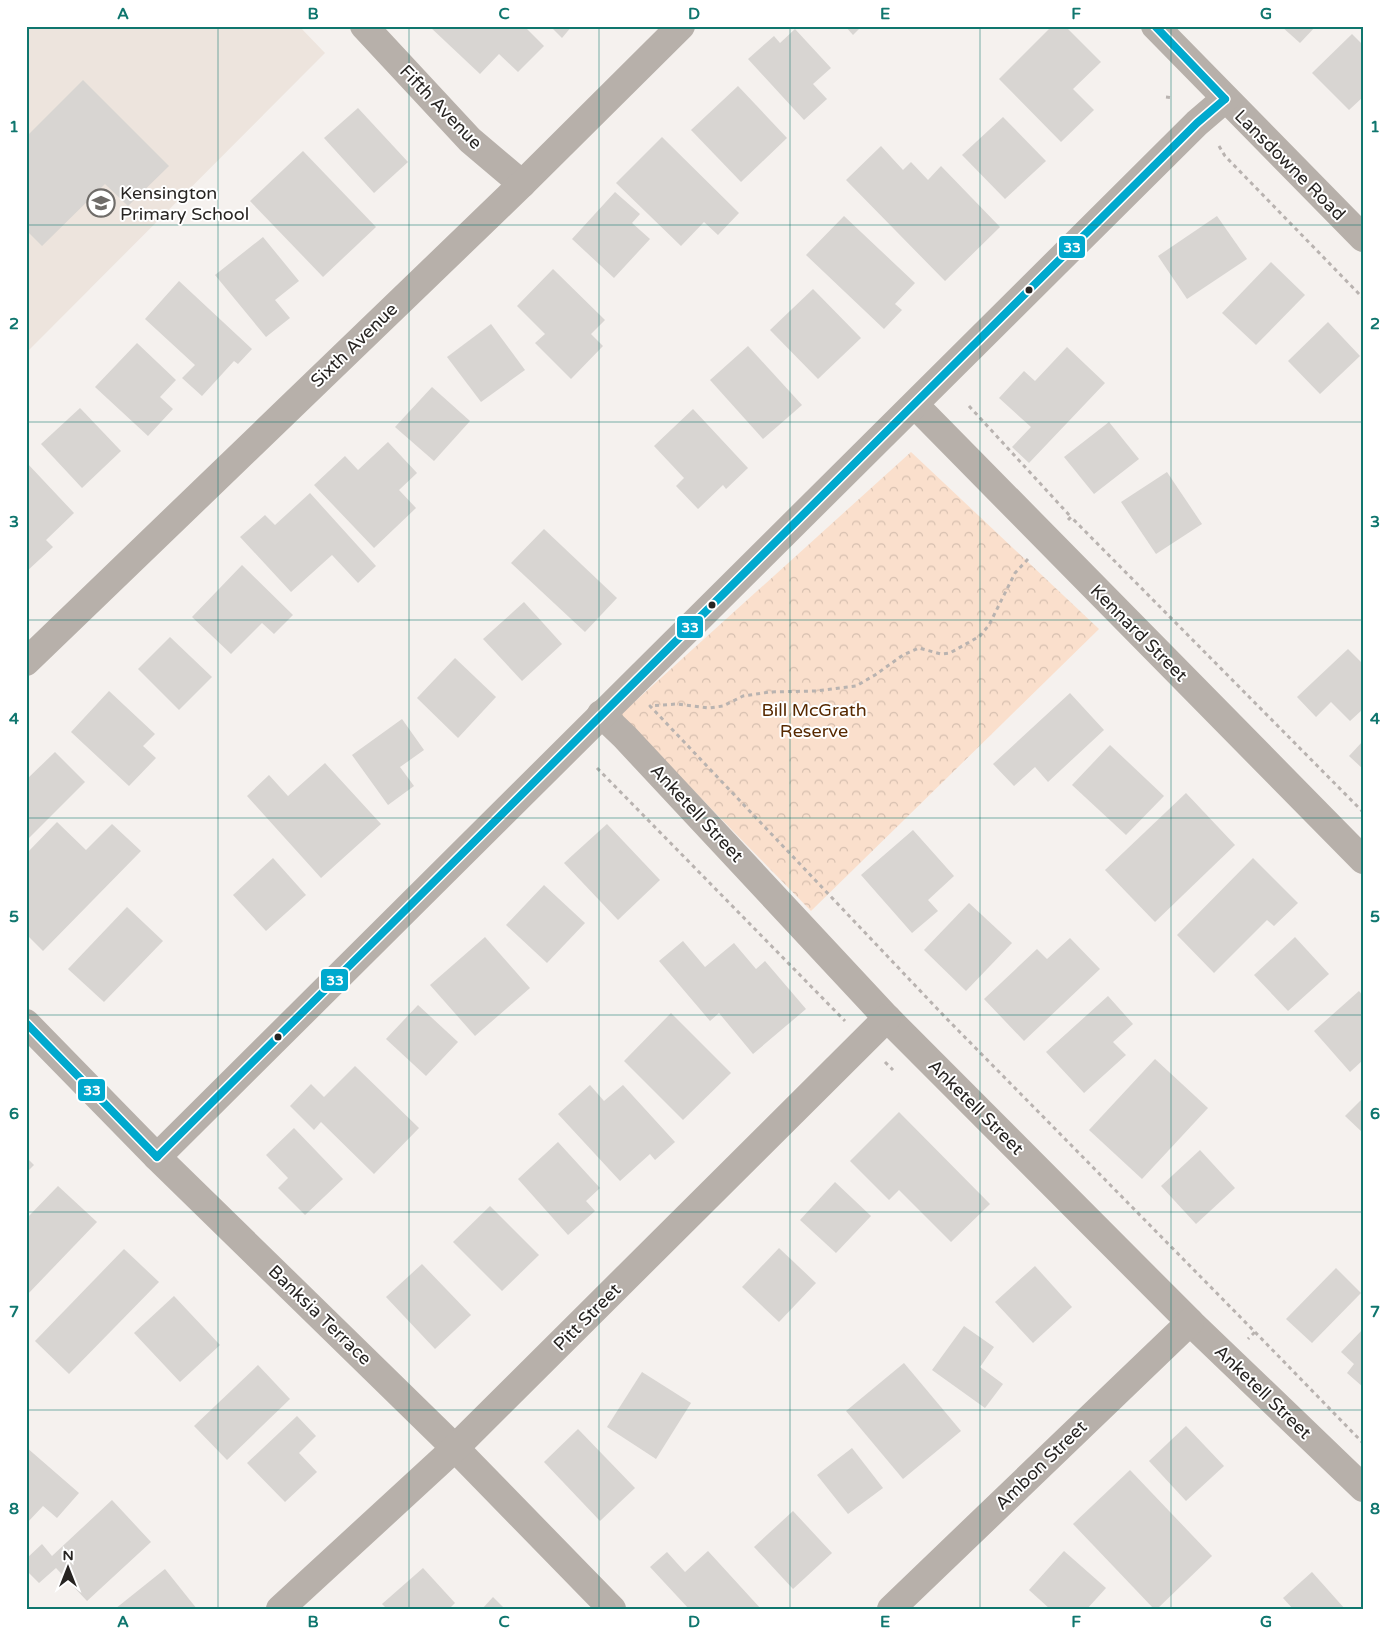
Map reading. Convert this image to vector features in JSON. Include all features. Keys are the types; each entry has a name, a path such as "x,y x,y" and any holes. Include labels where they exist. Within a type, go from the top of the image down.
{"street":[{"name":"Fifth Avenue","path":"364,26 470,140 522,184"},
{"name":"Sixth Avenue","path":"26,662 522,184 681,26"},
{"name":"Lansdowne Road","path":"1155,26 1363,238"},
{"path":"157,1157 1197,123 1225,99"},
{"name":"Kennard Street","path":"915,405 1363,860"},
{"name":"Anketell Street","path":"601,714 632,744 888,1018 1190,1322 1363,1488"},
{"name":"Pitt Street","path":"280,1609 456,1448 888,1018"},
{"name":"Banksia Terrace","path":"26,1023 157,1157 456,1448 612,1609"},
{"name":"Ambon Street","path":"891,1609 1190,1322"}],"path":[{"path":"1166,97 1173,98"},
{"path":"1218,146 1225,156 1363,298"},
{"path":"969,406 1071,517 1363,812"},
{"path":"1071,517 1015,573 989,625 980,636 950,653 941,654 919,648 903,655 876,675 856,686 816,692 770,692 743,696 723,706 709,708 676,704 650,706 946,1018 1363,1443"},
{"path":"597,768 893,1070"},
{"path":"1228,1358 1255,1332"}],"shaded area":[{"name":"Kensington Primary School","path":"26,26 299,26 325,53 26,353"}],"green space":[{"name":"Bill McGrath Reserve","path":"911,452 1099,629 811,911 620,715"}],"building":[{"path":"429,26 524,26 544,46 518,72 499,54 480,74"},
{"path":"550,26 572,26 562,38"},
{"path":"845,26 862,26 853,35"},
{"path":"1052,26 1065,26 1101,62 1073,89 1094,110 1061,142 999,79"},
{"path":"1281,26 1316,26 1300,43"},
{"path":"795,29 831,68 813,84 827,99 804,120 748,59 774,36 780,43"},
{"path":"1352,34 1363,45 1363,97 1349,110 1312,73"},
{"path":"83,80 169,166 128,206 105,184 42,246 26,230 26,137"},
{"path":"738,86 787,138 741,182 691,130"},
{"path":"358,108 408,162 374,193 324,138"},
{"path":"1003,117 1046,161 1005,199 962,155"},
{"path":"662,137 739,213 718,235 704,222 681,246 616,183"},
{"path":"881,146 903,170 911,162 928,180 941,166 1000,227 945,281 846,180"},
{"path":"303,151 376,227 323,277 250,201"},
{"path":"615,192 640,214 632,223 650,239 614,278 572,239"},
{"path":"844,216 915,283 895,304 902,310 884,329 806,255"},
{"path":"1217,216 1247,259 1187,299 1158,256"},
{"path":"263,237 299,281 275,300 290,318 266,337 215,275"},
{"path":"1271,262 1305,295 1256,345 1222,313"},
{"path":"553,269 605,320 591,334 603,346 571,379 535,343 545,334 517,306"},
{"path":"179,281 252,349 238,364 234,361 202,396 182,378 195,365 145,319"},
{"path":"813,289 861,338 818,379 770,330"},
{"path":"1328,322 1360,356 1320,394 1288,361"},
{"path":"491,324 525,370 481,402 447,357"},
{"path":"137,343 176,380 160,397 173,409 148,436 95,387"},
{"path":"748,346 802,405 763,439 710,380"},
{"path":"1067,347 1105,383 1029,463 1012,447 1031,427 999,398 1024,371 1035,381"},
{"path":"432,387 470,421 434,461 395,427"},
{"path":"80,408 121,451 82,488 41,444"},
{"path":"693,409 748,468 726,489 723,485 698,509 676,486 684,478 654,446"},
{"path":"1109,422 1139,459 1094,494 1064,457"},
{"path":"388,442 417,473 399,490 416,508 374,548 314,485 345,456 358,470"},
{"path":"26,462 74,513 46,540 53,547 26,572"},
{"path":"1167,472 1202,524 1156,554 1121,502"},
{"path":"310,493 376,566 358,583 332,555 291,592 240,537 265,515 275,525"},
{"path":"544,529 617,598 585,632 511,563"},
{"path":"242,565 293,615 274,634 262,623 231,654 192,617"},
{"path":"524,602 562,644 522,681 483,639"},
{"path":"170,637 212,677 179,710 138,669"},
{"path":"1348,649 1363,664 1363,709 1350,721 1331,702 1316,717 1297,697"},
{"path":"455,658 496,697 458,738 417,698"},
{"path":"109,691 155,734 143,746 156,758 129,786 71,732"},
{"path":"1070,693 1104,730 1048,782 1035,767 1014,786 993,764"},
{"path":"402,719 424,750 400,767 414,786 388,805 352,755"},
{"path":"1363,741 1363,769 1349,756"},
{"path":"1110,745 1164,796 1126,835 1072,785"},
{"path":"55,752 85,782 26,841 26,780"},
{"path":"325,763 381,824 321,878 247,796 269,775 288,796"},
{"path":"1186,793 1235,845 1155,922 1105,870"},
{"path":"57,822 86,850 112,824 141,851 43,951 26,934 26,854"},
{"path":"607,824 660,880 618,920 564,863"},
{"path":"913,830 954,876 928,900 938,911 912,933 861,875"},
{"path":"273,858 306,895 266,931 233,895"},
{"path":"1253,858 1298,903 1274,926 1267,920 1214,973 1177,935"},
{"path":"544,885 585,923 547,963 506,925"},
{"path":"969,903 1012,943 966,991 924,950"},
{"path":"127,907 163,941 104,1002 68,969"},
{"path":"485,937 530,988 475,1036 430,985"},
{"path":"1295,937 1329,974 1288,1011 1254,975"},
{"path":"1070,938 1100,969 1024,1041 984,999 1037,949 1047,959"},
{"path":"683,941 705,967 734,943 756,969 765,961 806,1009 753,1054 719,1013 710,1021 659,961"},
{"path":"1359,991 1363,996 1363,1060 1350,1072 1314,1031"},
{"path":"1108,996 1133,1024 1113,1042 1126,1055 1084,1093 1046,1052"},
{"path":"418,1005 458,1042 426,1076 386,1039"},
{"path":"671,1013 731,1073 683,1120 624,1061"},
{"path":"1155,1059 1208,1108 1142,1179 1089,1130"},
{"path":"355,1066 419,1128 374,1174 321,1122 314,1130 290,1106 311,1084 324,1097"},
{"path":"590,1085 604,1101 623,1085 675,1142 655,1160 650,1154 620,1181 558,1114"},
{"path":"1363,1098 1363,1133 1345,1116"},
{"path":"899,1112 990,1204 951,1242 899,1190 889,1200 850,1161"},
{"path":"294,1128 343,1179 305,1215 278,1188 288,1178 266,1155"},
{"path":"558,1142 600,1188 586,1201 595,1211 568,1235 518,1179"},
{"path":"1200,1150 1235,1188 1196,1224 1161,1186"},
{"path":"26,1157 34,1165 26,1173"},
{"path":"835,1182 871,1216 836,1253 800,1220"},
{"path":"58,1186 97,1222 26,1296 26,1219"},
{"path":"490,1206 539,1255 502,1291 453,1242"},
{"path":"779,1248 816,1283 779,1322 742,1287"},
{"path":"124,1249 159,1282 69,1374 35,1341"},
{"path":"422,1264 471,1315 435,1349 386,1297"},
{"path":"1035,1266 1072,1307 1033,1343 995,1302"},
{"path":"1336,1268 1361,1293 1312,1343 1286,1319"},
{"path":"174,1296 220,1345 180,1382 134,1333"},
{"path":"964,1326 994,1347 980,1367 1003,1384 985,1408 932,1370"},
{"path":"1363,1329 1363,1387 1347,1373 1354,1364 1341,1352"},
{"path":"904,1363 961,1431 903,1479 846,1411"},
{"path":"258,1365 290,1399 227,1460 194,1426"},
{"path":"642,1372 691,1403 656,1459 607,1427"},
{"path":"297,1416 316,1436 299,1453 317,1472 285,1502 247,1463"},
{"path":"1186,1426 1224,1466 1186,1501 1149,1461"},
{"path":"578,1429 635,1488 600,1521 544,1462"},
{"path":"26,1447 79,1493 57,1518 43,1506 26,1524"},
{"path":"852,1448 883,1488 848,1514 817,1475"},
{"path":"1130,1470 1212,1556 1157,1609 1154,1609 1073,1524"},
{"path":"112,1500 151,1542 87,1601 56,1568 39,1583 26,1570 26,1559 42,1544 52,1556"},
{"path":"793,1511 832,1553 793,1589 754,1547"},
{"path":"708,1551 761,1609 689,1609 650,1567 667,1552 685,1572"},
{"path":"1064,1551 1106,1588 1087,1609 1050,1609 1029,1590"},
{"path":"423,1568 455,1603 449,1609 387,1609 382,1604"},
{"path":"165,1569 197,1609 115,1609"},
{"path":"1312,1572 1345,1609 1293,1609 1283,1598"},
{"path":"493,1597 505,1609 482,1609"}],"transit line":[{"name":"33","path":"1155,26 1225,99"},
{"name":"33","path":"157,1157 1197,123 1225,99"},
{"name":"33","path":"26,1023 157,1157"}],"place":[{"name":"Kensington Primary School","path":"101,203"}]}
